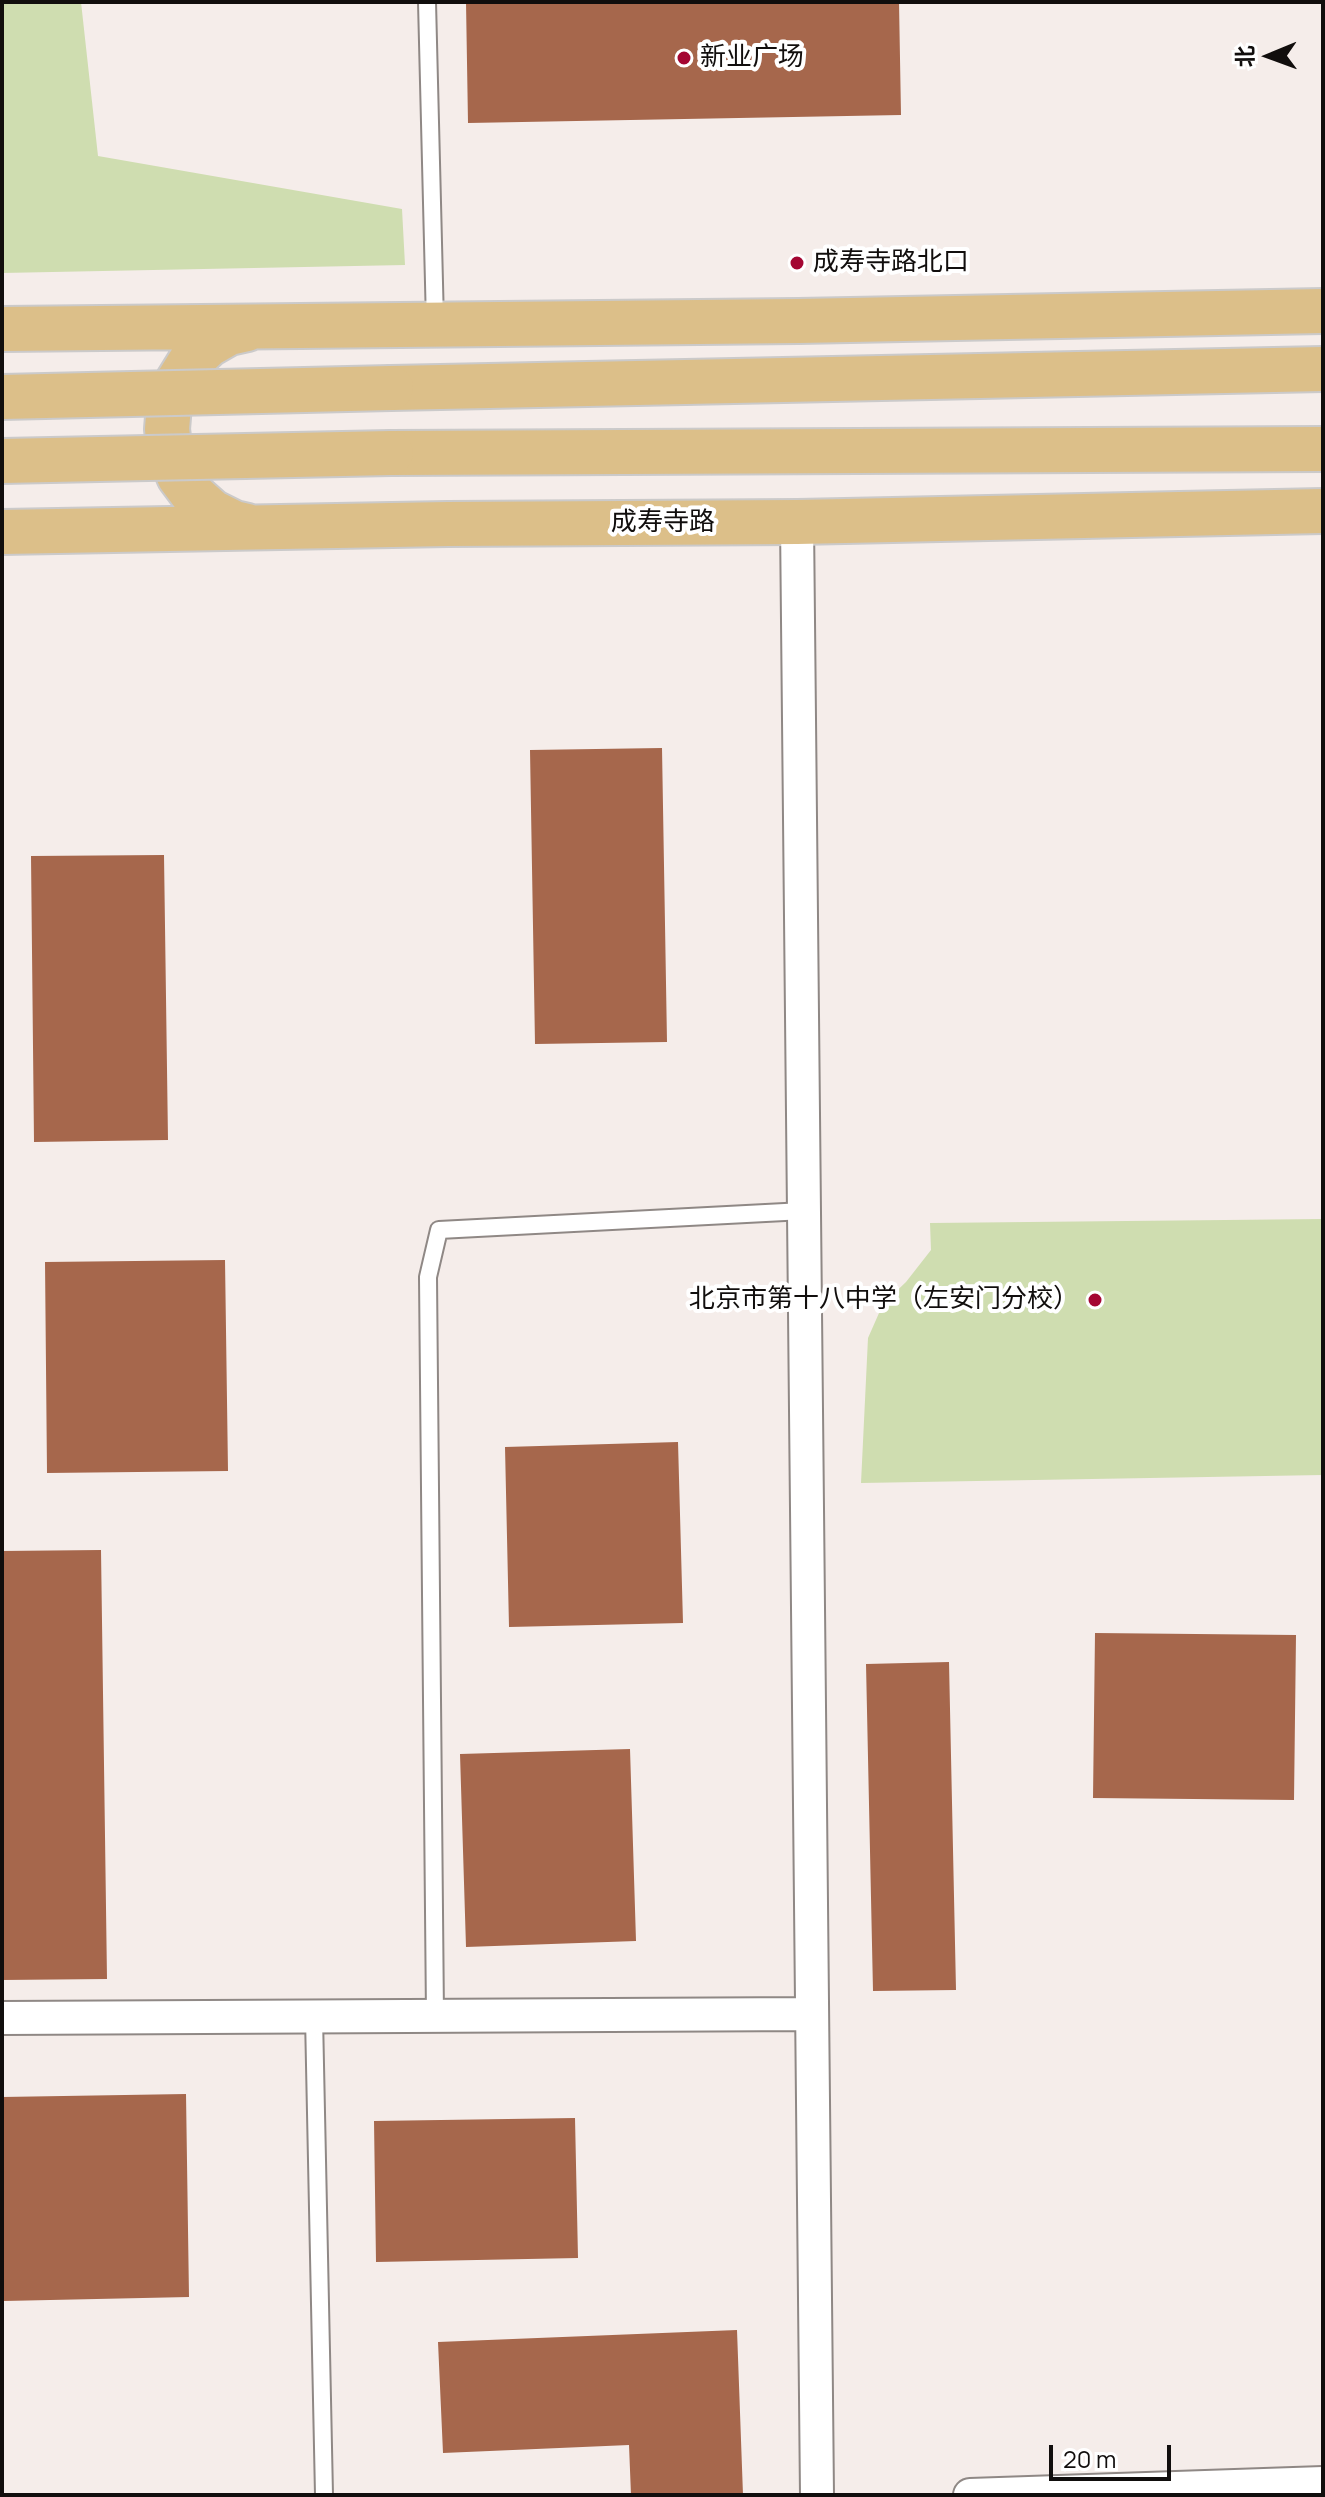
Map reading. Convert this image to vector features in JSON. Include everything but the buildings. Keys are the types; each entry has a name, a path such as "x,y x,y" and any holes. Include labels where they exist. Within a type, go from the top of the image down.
{"main road":[{"path":"2,329 798,321 1323,311"},
{"path":"253,327 229,333 208,345 190,362 177,383 169,405 167,429 170,454 179,476 194,496 212,512 234,523 258,528"},
{"path":"2,397 1323,369"},
{"path":"2,461 391,453 1323,449"},
{"name":"成寿寺路","path":"2,532 797,522 1323,511"}],"street":[{"path":"797,522 817,2495"},
{"path":"2,2018 812,2014"},
{"path":"970,2495 1323,2483"}],"lane":[{"path":"427,2 435,325"},
{"path":"435,2016 428,1277 439,1230 804,1211"},
{"path":"314,2017 324,2495"}],"green space":[{"path":"2,2 81,2 98,156 402,209 405,265 2,273"},
{"name":"北京市第十八中学（左安门分校）","path":"1323,1219 1323,1475 861,1483 868,1338 883,1304 906,1282 931,1250 930,1223"}],"place":[{"name":"新业广场","path":"684,58"},
{"name":"成寿寺路北口","path":"797,263"},
{"name":"北京市第十八中学（左安门分校）","path":"1095,1300"}]}
